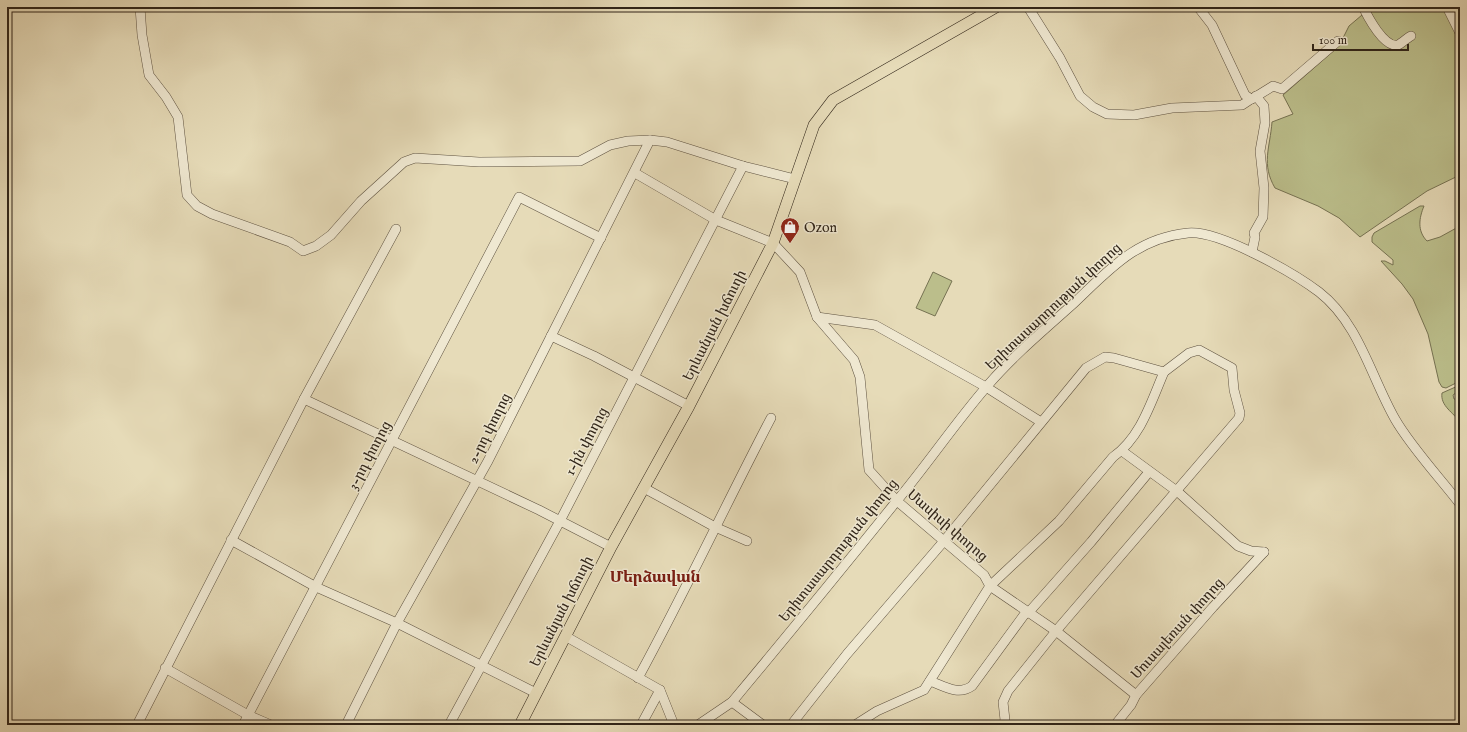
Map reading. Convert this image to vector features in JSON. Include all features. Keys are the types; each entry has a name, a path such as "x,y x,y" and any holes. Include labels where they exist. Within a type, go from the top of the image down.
{"main road":[{"name":"Երևանյան խճուղի","path":"520,725 611,547 689,406 773,243 814,125 833,100 996,7"}],"street":[{"path":"140,7 149,75 166,97 178,117 187,195 197,206 212,214 290,242 303,250 316,246 330,235 361,201 404,162 416,158 478,162 580,161 610,145 628,140 650,140 667,142 742,166 795,179"},
{"path":"1028,7 1060,58 1080,96 1093,107 1107,114 1134,115 1172,108 1242,105 1273,86 1282,89 1338,41"},
{"path":"1198,7 1212,25 1245,95 1254,98 1264,106 1265,123 1260,151 1263,168 1264,217 1254,233 1255,237 1252,252"},
{"path":"1363,7 1382,37 1392,45 1398,45 1411,36"},
{"path":"1447,7 1460,33"},
{"name":"2-րդ փողոց","path":"346,725 397,623 477,482 635,173 650,140"},
{"name":"1-ին փողոց","path":"449,725 560,521 635,378 742,166"},
{"path":"635,173 716,220 773,243"},
{"name":"3-րդ փողոց","path":"243,725 393,441 484,260 519,197 601,238"},
{"path":"137,725 304,399 396,229"},
{"name":"Երիտասարդության փողոց","path":"698,725 732,702 898,501 986,387 1006,365 1121,259 1143,245 1159,238 1191,232 1212,236 1252,252 1319,292 1341,314 1354,335 1396,420 1460,504"},
{"name":"Մասիսի փողոց","path":"773,243 800,272 817,316 854,360 863,392 869,470 898,501 984,575 990,586 1056,630 1136,695"},
{"path":"817,316 875,325 986,387 1041,422"},
{"path":"551,336 689,406"},
{"path":"855,725 877,710 924,690 990,586 1059,521 1113,457 1122,451 1140,427 1164,372 1189,353 1199,350 1232,368 1234,390 1240,413 1239,418 1178,492 1056,630 1008,691 1003,702 1005,720 1003,725"},
{"path":"791,725 847,654 944,542 1086,368 1105,357 1114,358 1164,372"},
{"path":"304,399 560,521 611,547"},
{"path":"638,678 679,604 715,527 771,418"},
{"path":"1122,451 1178,492"},
{"path":"930,681 956,691 968,689 972,686 1024,615 1029,612 1091,542 1149,472"},
{"path":"644,488 715,527 747,541"},
{"name":"Մուսալեռան փողոց","path":"1115,725 1132,705 1136,695 1213,607 1264,552 1251,551 1238,546 1178,492"},
{"path":"231,540 316,587 397,623 536,693"},
{"path":"565,636 660,690 674,725"},
{"path":"165,668 248,715 271,725"},
{"path":"641,725 660,690"},
{"path":"732,702 763,725"}],"green space":[{"path":"1368,7 1443,7 1460,43 1460,175 1427,191 1360,237 1339,218 1318,206 1275,188 1268,171 1267,163 1272,122 1293,114 1283,95 1339,46 1349,26 1362,15 1381,38 1396,42 1382,34"},
{"path":"1420,206 1424,206 1420,220 1420,229 1427,241 1440,237 1460,226 1460,381 1446,388 1442,387 1439,382 1428,334 1413,299 1402,284 1381,261 1385,261 1393,265 1393,260 1372,242 1374,233"},
{"path":"933,272 952,281 935,316 916,308"},
{"path":"1460,385 1460,390 1453,395 1454,399 1460,400 1458,407 1460,410 1460,422 1445,406 1442,393"}],"place":[{"name":"Ozon","path":"790,244"}],"district":[{"name":"Մերձավան","path":"655,576"}]}
